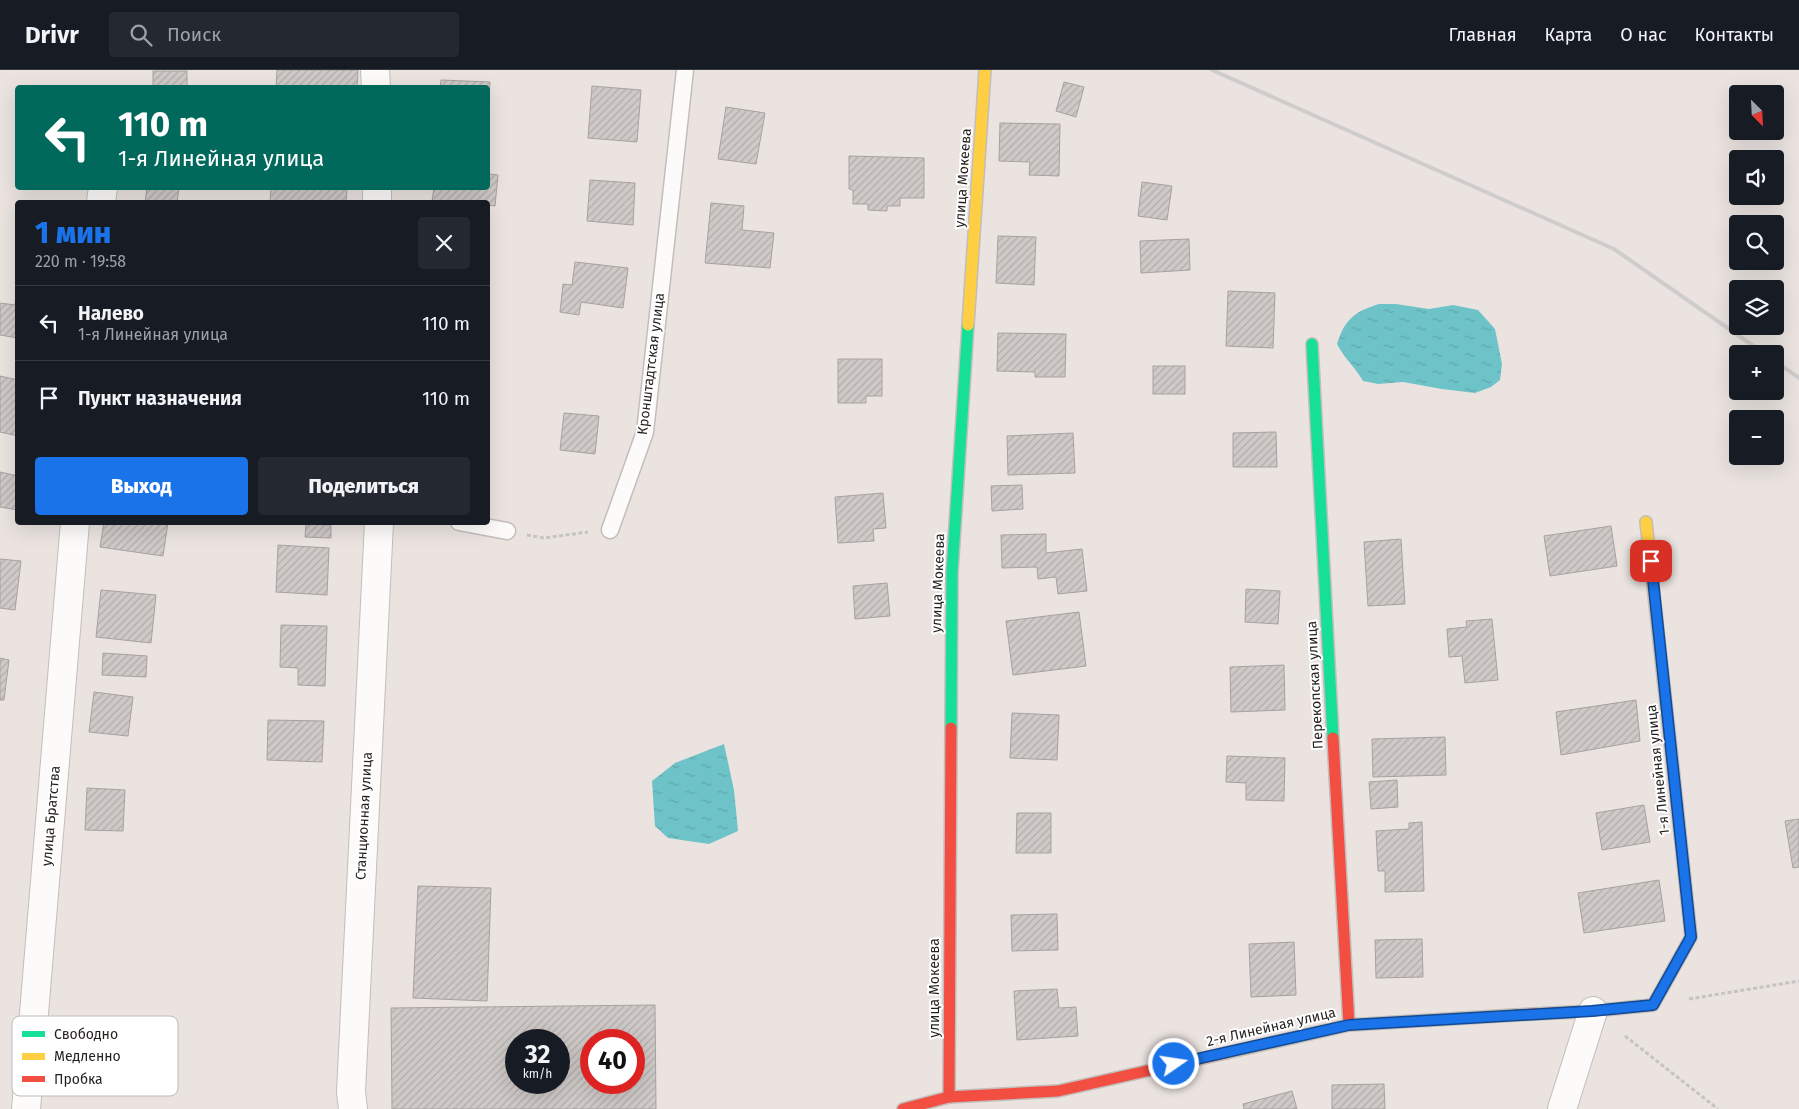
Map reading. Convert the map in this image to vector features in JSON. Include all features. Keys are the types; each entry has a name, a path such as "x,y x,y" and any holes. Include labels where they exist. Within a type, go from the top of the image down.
{"street":[{"path":"375,70 376,85"},
{"name":"улица Мокеева","path":"949,1098 952,572 985,70"},
{"name":"Перекопская улица","path":"1312,344 1349,1025"},
{"name":"1-я Линейная улица","path":"1646,522 1691,937 1653,1005"},
{"name":"улица Братства","path":"34,1016 75,525"},
{"name":"Станционная улица","path":"353,1109 351,1092 379,525"},
{"name":"2-я Линейная улица","path":"903,1109 949,1098 1058,1091 1349,1025 1592,1011 1653,1005"},
{"path":"1562,1109 1592,1011"},
{"name":"улица Братства","path":"26,1109 27,1096"}],"lane":[{"name":"Кронштадтская улица","path":"610,530 645,432 685,70"},
{"path":"475,525 507,531"}],"path":[{"path":"507,531 544,538 610,530"},
{"path":"1653,1005 1799,981"},
{"path":"1592,1011 1718,1109"}],"water":[{"path":"1379,304 1396,304 1429,309 1453,305 1478,310 1495,329 1502,364 1500,380 1491,387 1475,393 1403,382 1378,384 1363,381 1337,344 1347,322 1363,310"},
{"path":"724,744 734,790 738,831 709,844 668,838 655,826 652,781 675,763"}],"building":[{"path":"277,70 358,70 357,85 276,85"},
{"path":"153,71 187,71 187,85 153,85"},
{"path":"441,80 490,82 490,85 440,85"},
{"path":"1064,82 1084,87 1076,117 1056,111"},
{"path":"592,86 641,90 637,142 588,138"},
{"path":"726,107 765,113 756,164 718,159"},
{"path":"1000,123 1060,124 1059,176 1029,175 1030,162 999,161"},
{"path":"849,156 924,158 924,198 900,198 900,206 887,206 887,211 868,210 868,204 853,204 853,190 849,189"},
{"path":"490,174 498,175 495,206 490,205 490,200 432,200 434,190 490,190"},
{"path":"590,180 635,183 633,225 587,221"},
{"path":"1142,182 1172,186 1167,220 1138,216"},
{"path":"147,190 179,190 177,200 145,200"},
{"path":"271,190 347,190 346,200 270,200"},
{"path":"711,203 744,206 742,230 774,233 770,268 705,263"},
{"path":"998,236 1036,237 1034,285 996,283"},
{"path":"1189,239 1190,270 1141,273 1140,241"},
{"path":"575,262 628,268 623,308 581,302 579,315 560,312 563,284 572,285"},
{"path":"1228,291 1275,293 1273,348 1226,346"},
{"path":"0,303 15,305 15,338 0,335"},
{"path":"998,333 1066,334 1065,377 1035,377 1035,372 997,371"},
{"path":"838,359 882,359 882,396 866,396 866,403 838,403"},
{"path":"1153,366 1185,366 1185,394 1153,394"},
{"path":"0,376 15,379 15,435 0,432"},
{"path":"564,413 599,416 595,454 560,450"},
{"path":"1276,432 1277,467 1233,467 1233,433"},
{"path":"1073,433 1075,473 1008,475 1007,436"},
{"path":"0,472 15,475 15,510 0,507"},
{"path":"1022,485 1023,509 992,511 991,486"},
{"path":"883,493 886,528 873,529 874,541 838,543 835,497"},
{"path":"104,525 168,525 163,556 100,547"},
{"path":"306,525 331,525 331,538 305,537"},
{"path":"1611,526 1617,566 1550,576 1544,536"},
{"path":"1046,534 1046,553 1082,549 1087,591 1058,594 1056,577 1038,579 1037,567 1002,568 1001,535"},
{"path":"1401,539 1405,604 1368,606 1364,542"},
{"path":"278,545 329,548 327,595 276,592"},
{"path":"0,559 21,561 15,610 0,608"},
{"path":"887,583 890,616 855,619 853,586"},
{"path":"1246,589 1280,591 1278,624 1245,622"},
{"path":"101,590 156,595 151,643 96,637"},
{"path":"1079,612 1086,666 1013,675 1006,621"},
{"path":"1492,619 1498,680 1465,683 1462,656 1449,657 1447,629 1467,627 1466,621"},
{"path":"281,625 327,626 325,686 298,685 298,668 280,667"},
{"path":"103,653 147,656 146,677 102,675"},
{"path":"0,658 9,660 4,700 0,700"},
{"path":"1284,665 1285,710 1231,712 1230,667"},
{"path":"94,692 133,697 128,736 89,732"},
{"path":"1636,700 1640,741 1561,755 1556,712"},
{"path":"1012,713 1059,715 1057,760 1010,758"},
{"path":"268,720 324,721 322,762 267,760"},
{"path":"1445,737 1446,775 1373,777 1372,739"},
{"path":"1227,756 1285,758 1284,801 1246,800 1246,783 1226,782"},
{"path":"1397,780 1398,807 1371,809 1369,782"},
{"path":"87,788 125,790 123,831 85,830"},
{"path":"1644,805 1650,842 1602,850 1596,813"},
{"path":"1017,813 1051,813 1051,853 1016,853"},
{"path":"1799,819 1799,867 1793,868 1785,821"},
{"path":"1422,822 1424,891 1385,892 1385,871 1378,871 1376,831 1409,829 1409,823"},
{"path":"1659,880 1665,921 1584,933 1578,893"},
{"path":"418,886 491,888 487,1001 413,998"},
{"path":"1057,914 1058,950 1012,951 1011,915"},
{"path":"1422,939 1423,977 1376,978 1375,940"},
{"path":"1294,942 1296,995 1251,997 1249,944"},
{"path":"1057,989 1059,1008 1076,1007 1078,1036 1017,1040 1014,991"},
{"path":"655,1005 656,1109 392,1109 391,1008"},
{"path":"1384,1084 1385,1109 1332,1109 1332,1085"},
{"path":"1292,1091 1297,1109 1244,1109 1243,1104"}],"railway":[{"path":"1212,70 1614,249 1752,345"},
{"path":"1784,367 1799,378"}],"traffic: fast":[{"path":"951,728 952,572 968,325"},
{"path":"1312,344 1333,738"}],"traffic: slow":[{"path":"968,325 985,70"},
{"path":"1646,522 1674,777"},
{"path":"1226,1053 1349,1025 1515,1015"}],"traffic: jam":[{"path":"949,1097 951,728"},
{"path":"1333,738 1349,1025"},
{"path":"1515,1015 1593,1011 1653,1005 1691,937 1674,777"},
{"path":"903,1109 949,1097 1058,1091 1226,1053"}],"route":[{"path":"1174,1064 1349,1025 1592,1011 1653,1005 1691,937 1651,561"}]}
